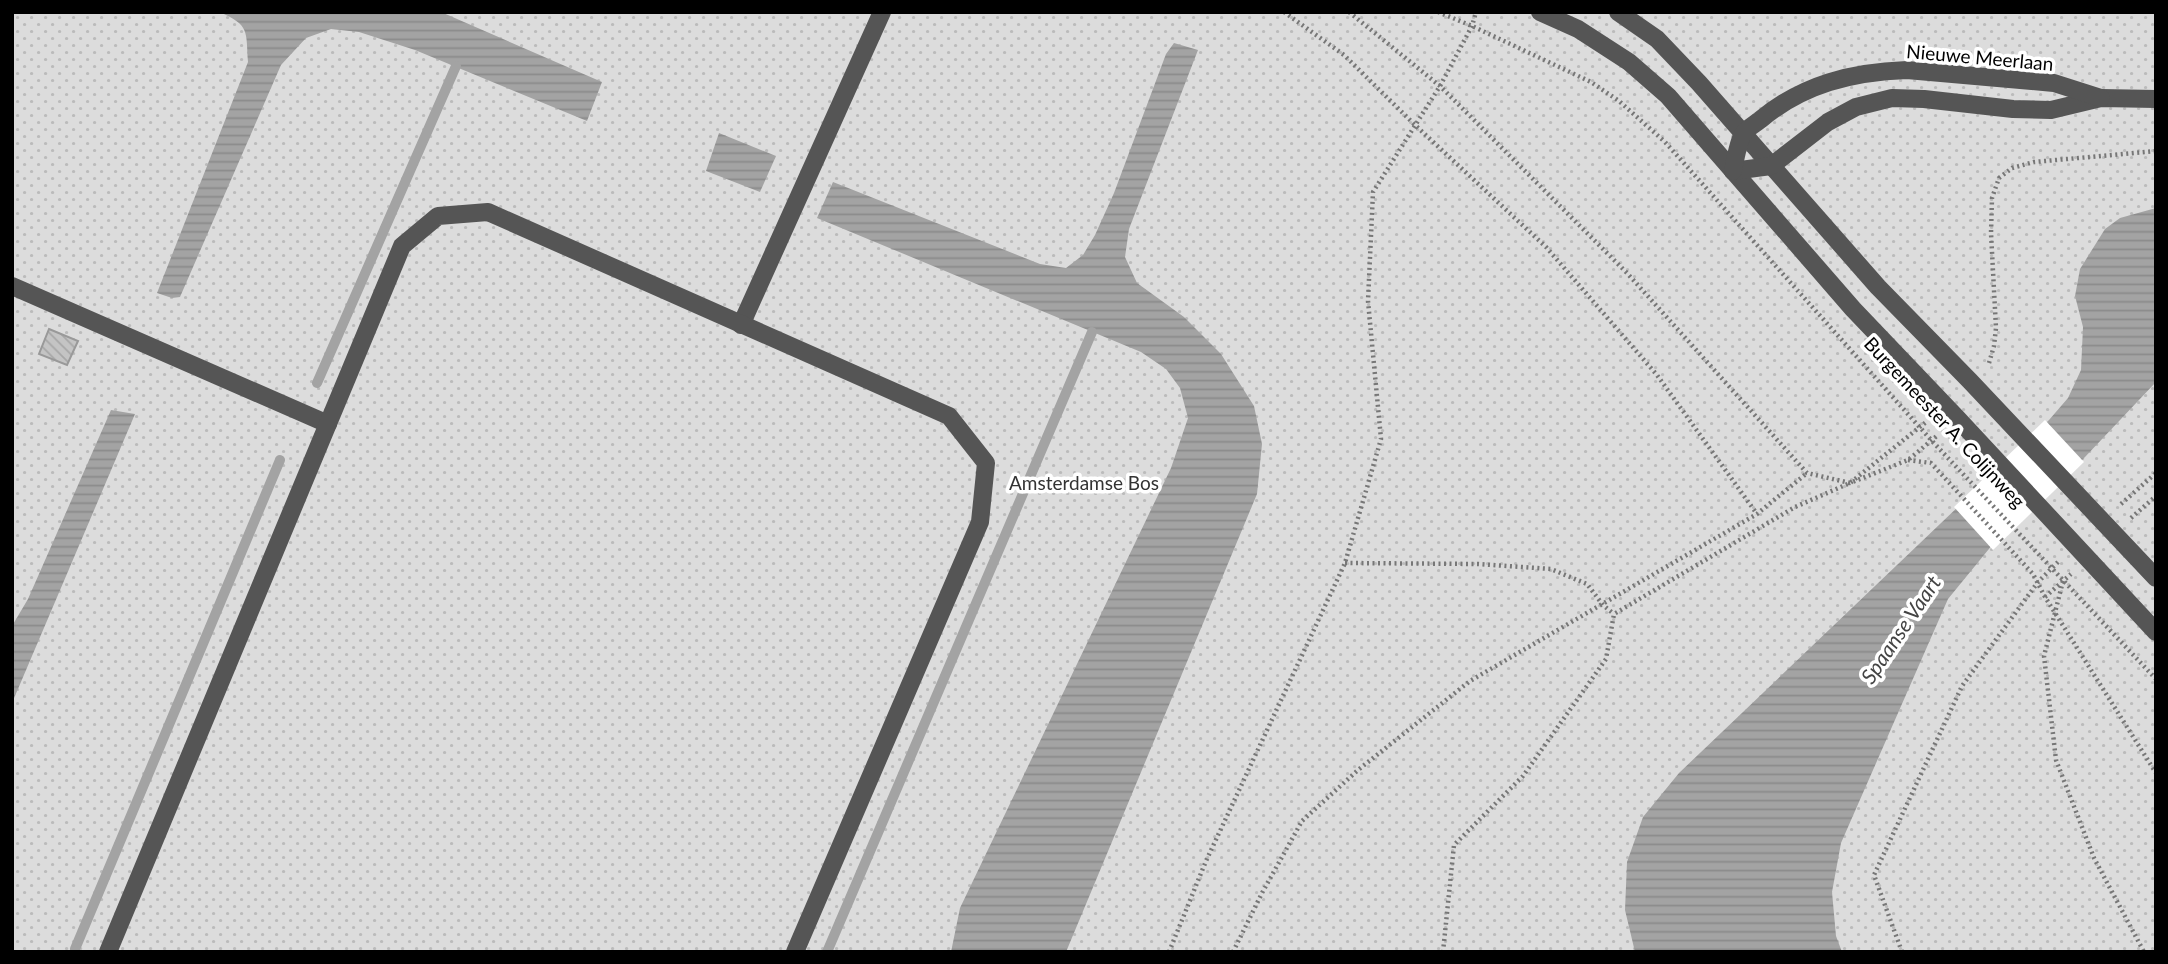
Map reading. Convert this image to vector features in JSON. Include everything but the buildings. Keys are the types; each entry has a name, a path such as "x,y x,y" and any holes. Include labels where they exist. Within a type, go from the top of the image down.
{"street":[{"path":"741,325 882,12"},
{"path":"1539,12 1578,29 1629,62 1668,96 1733,171"},
{"path":"1618,12 1657,39 1699,83 1878,287 2156,578"},
{"name":"Nieuwe Meerlaan","path":"1743,134 1791,97 1838,80 1884,71 1907,70 2054,83 2101,98"},
{"name":"Nieuwe Meerlaan","path":"1771,166 1828,122 1856,107 1892,98 2051,110 2101,98 2156,99"},
{"path":"1733,171 1743,134"},
{"path":"1733,171 1771,166"},
{"name":"Burgemeester A. Colijnweg","path":"1733,171 1853,309 2156,632"},
{"path":"108,952 402,246 438,216 488,212 949,416 986,463 980,522 795,952"},
{"path":"12,286 328,424"}],"path":[{"path":"1284,12 1344,55 1546,247 1657,375 1757,514"},
{"path":"1349,12 1440,86 1627,273 1807,473 1850,483"},
{"path":"1438,12 1472,26"},
{"path":"1169,952 1206,861 1345,563 1381,439 1368,301 1373,192 1440,86 1472,26 1476,12"},
{"name":"Burgemeester A. Colijnweg","path":"1472,26 1591,82 1619,101 1665,142 1920,428 2156,679"},
{"path":"1970,381 1989,364 1994,346 1996,328 1992,198 1999,178 2012,168 2034,162 2156,151"},
{"path":"1850,483 1920,428 1944,405"},
{"path":"1443,952 1454,845 1523,776 1606,659 1614,614 1796,507 1908,460 1931,463 2030,570 2156,773"},
{"path":"1233,952 1302,821 1358,770 1470,681 1757,514 1807,473"},
{"path":"1345,563 1478,564 1551,569 1587,584 1603,605 1614,614"},
{"path":"2063,581 2044,656 2056,760 2094,858 2144,952"},
{"path":"1902,952 1874,875 1962,687 2038,582"}],"green space":[{"name":"Amsterdamse Bos","path":"12,12 2156,12 2156,952 12,952"}],"water":[{"path":"219,12 441,12 602,82 587,121 415,50 359,32 331,29 306,38 281,65 180,297 172,298 157,293 248,62 244,30 236,21"},
{"path":"1174,43 1198,50 1129,229 1125,257 1137,283 1184,317 1221,354 1254,406 1262,444 1257,494 1066,952 951,952 960,908 1171,468 1188,418 1180,388 1166,369 1141,352 817,218 833,182 1040,264 1066,268 1083,255 1095,235 1114,193 1166,54"},
{"path":"719,133 776,156 760,192 706,171"},
{"name":"Spaanse Vaart","path":"2156,208 2156,382 2085,457 1993,544 1948,599 1841,843 1832,892 1836,936 1842,952 1635,952 1625,910 1627,862 1643,817 1679,773 2049,420 2068,398 2081,370 2083,327 2075,296 2080,269 2105,229 2120,218"},
{"path":"111,410 135,414 12,703 12,626 28,599"}],"pier":[{"path":"2045,420 2084,462 1993,550 1954,507"}],"waterway":[{"path":"317,383 456,66"},
{"path":"827,952 1092,332"},
{"path":"75,949 280,460"}]}
